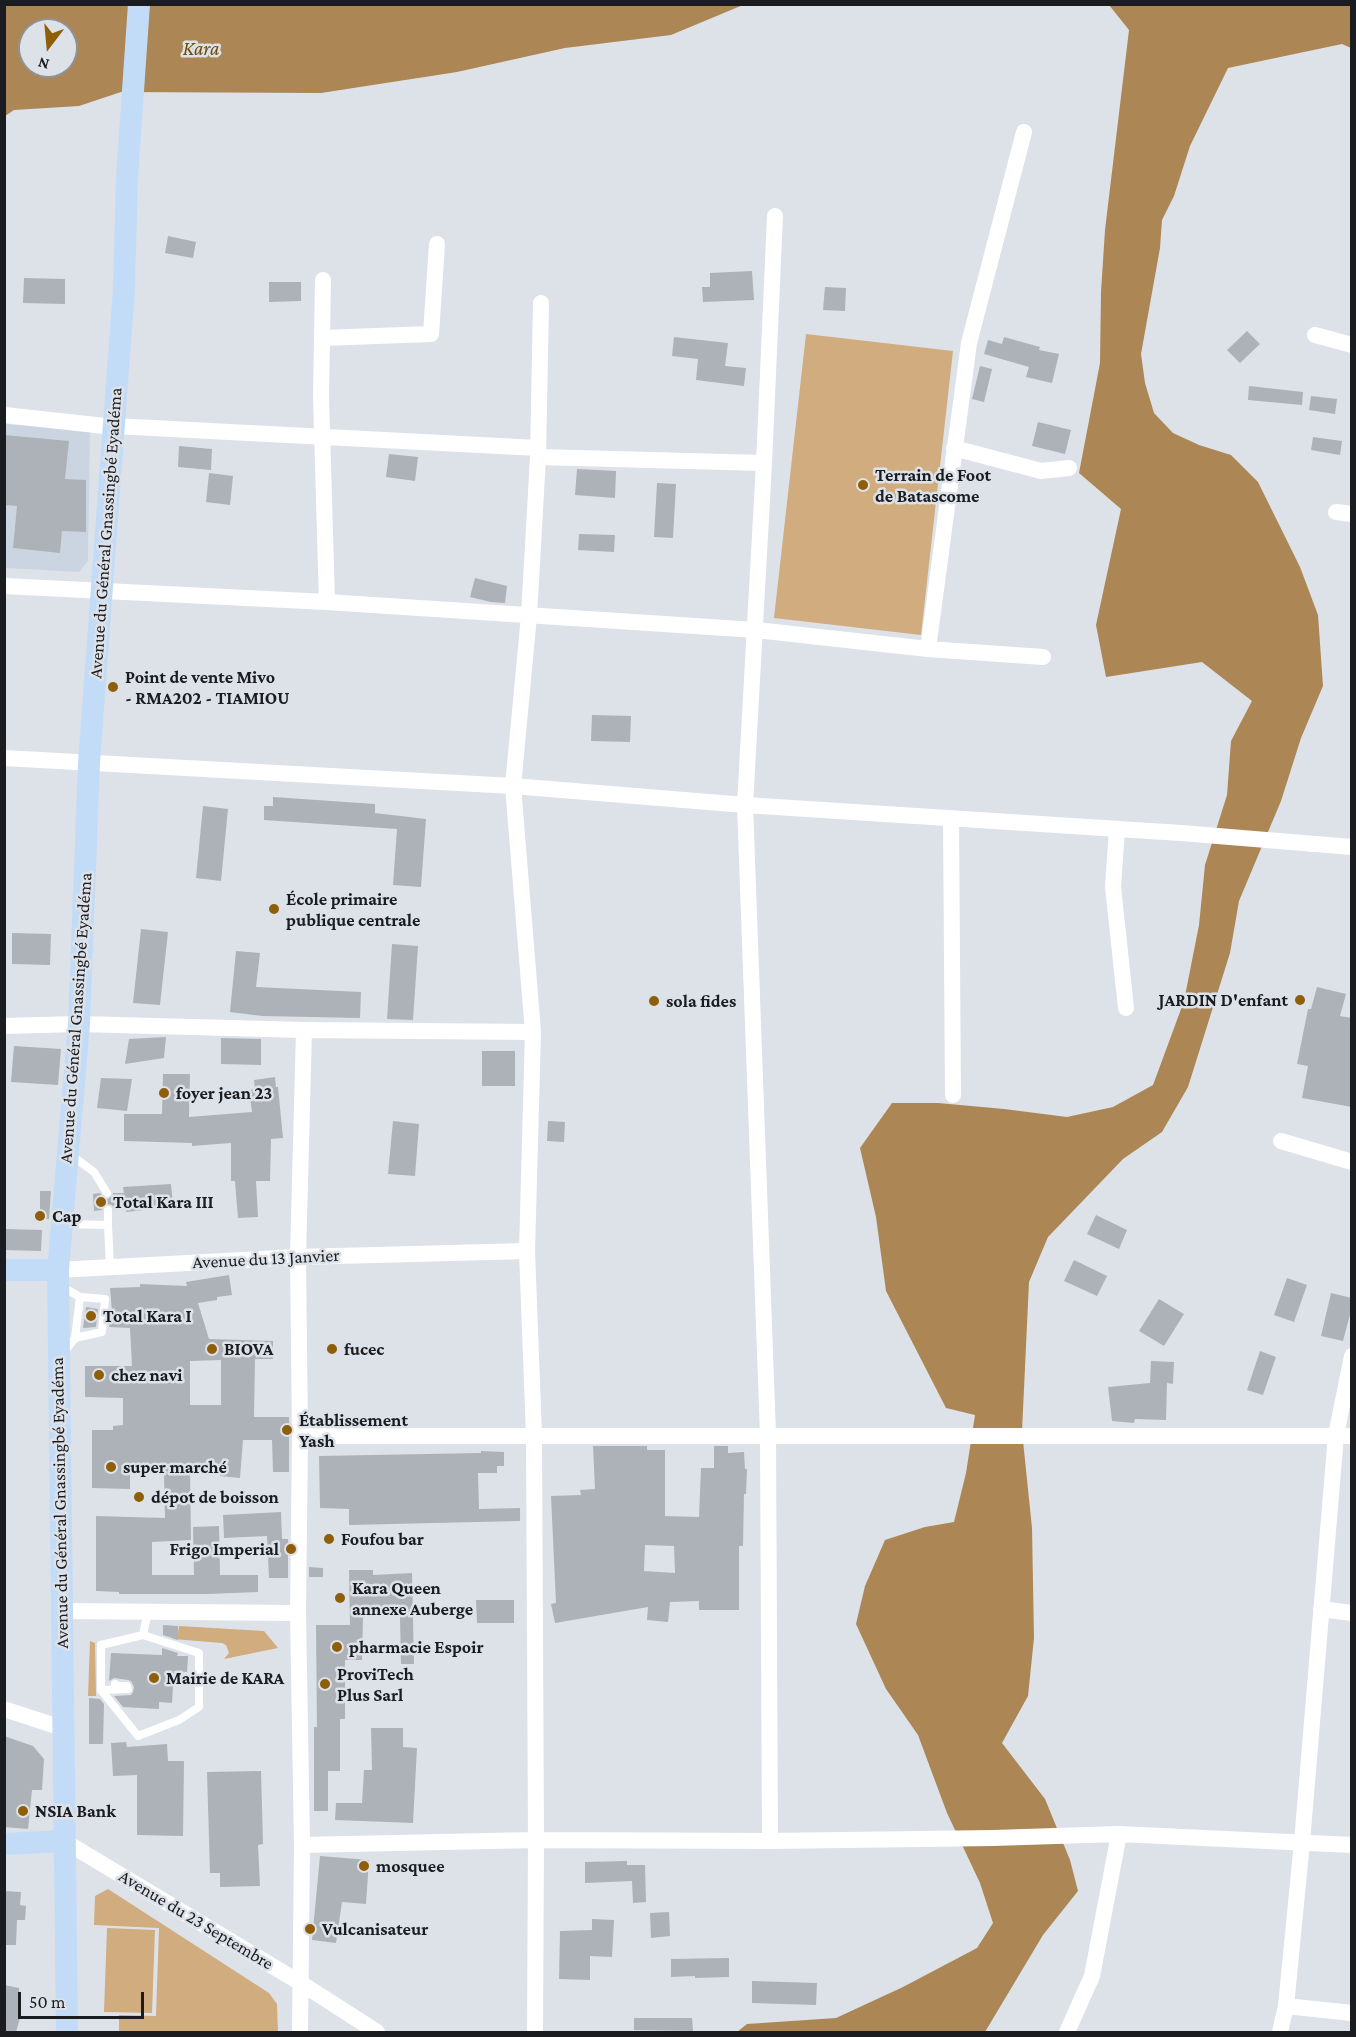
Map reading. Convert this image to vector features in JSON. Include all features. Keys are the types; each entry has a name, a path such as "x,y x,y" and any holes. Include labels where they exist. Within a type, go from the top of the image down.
{"main road":[{"name":"Avenue du Général Gnassingbé Eyadéma","path":"67,2032 58,1277 79,1024 89,763 124,288 127,177 139,4"},
{"name":"Avenue du 13 Janvier","path":"4,1270 58,1277"},
{"path":"4,1844 64,1841"}],"street":[{"path":"927,649 969,343 1024,132"},
{"path":"770,1841 768,1436 745,805 756,630 775,216"},
{"path":"322,338 431,334 436,244"},
{"path":"323,280 321,397 327,602"},
{"path":"535,2032 534,1436 527,1251 533,1032 513,786 529,615 538,452 541,303"},
{"path":"1315,335 1352,345"},
{"path":"4,415 114,427 764,463"},
{"path":"954,448 1041,471 1069,468"},
{"path":"4,586 327,602 756,630 927,649 1043,657"},
{"path":"4,758 513,786 745,805 1181,833 1352,847"},
{"path":"951,819 954,1095"},
{"path":"1117,829 1113,887 1126,1008"},
{"path":"4,1026 79,1024 304,1030 533,1032"},
{"path":"300,2032 302,1845 298,1613 300,1436 298,1257 304,1030"},
{"path":"1281,1141 1352,1162"},
{"name":"Avenue du 13 Janvier","path":"58,1277 110,1267 298,1257 527,1251"},
{"path":"1280,2032 1286,2006 1302,1842 1321,1609 1352,1356"},
{"path":"300,1436 1344,1436"},
{"path":"1321,1609 1352,1613"},
{"path":"61,1611 298,1613"},
{"path":"4,1709 62,1728"},
{"path":"302,1845 536,1840 770,1841 993,1838 1119,1834 1352,1845"},
{"path":"1067,2032 1092,1976 1119,1834"},
{"name":"Avenue du 23 Septembre","path":"64,1841 299,1982 377,2032"},
{"path":"1286,2006 1352,2013"}],"lane":[{"path":"68,1153 94,1172 107,1193"},
{"path":"108,1210 110,1267"},
{"path":"62,1224 108,1225"},
{"path":"58,1277 80,1297 105,1299 102,1332 75,1338"},
{"path":"59,1358 75,1338 80,1297"},
{"path":"143,1635 148,1611"},
{"path":"138,1736 179,1720 199,1707 199,1653 143,1635 101,1645 101,1690 138,1736 139,1745"},
{"path":"101,1690 128,1689 128,1686 115,1686 115,1684"}],"shaded area":[{"name":"Terrain de Foot de Batascome","path":"806,334 953,351 921,635 774,618"},
{"path":"4,424 90,431 88,561 79,572 5,568"},
{"path":"179,1626 264,1631 278,1648 224,1659 229,1653 226,1645 222,1643 173,1639 173,1634 178,1634"},
{"path":"90,1641 95,1643 96,1696 88,1696"},
{"path":"108,1889 269,1993 277,2004 278,2032 119,2032 119,2015 156,2016 159,1928 94,1925 95,1896"},
{"path":"107,1928 155,1930 152,2013 104,2012"}],"water":[{"name":"Kara","path":"5,5 743,5 671,35 565,48 457,72 321,93 121,92 79,106 14,110 5,116"},
{"path":"1109,5 1351,5 1351,48 1342,44 1228,68 1190,146 1174,196 1162,220 1160,248 1141,354 1145,383 1154,413 1173,433 1199,445 1231,455 1258,482 1300,567 1318,615 1323,686 1301,738 1281,801 1239,901 1230,953 1188,1087 1162,1132 1123,1159 1048,1237 1029,1282 1022,1431 1032,1528 1034,1638 1028,1696 1002,1743 1045,1799 1070,1860 1078,1891 1043,1935 985,2032 737,2032 747,2024 836,2018 903,1987 977,1948 993,1923 980,1883 947,1813 918,1735 886,1689 856,1624 865,1586 885,1540 925,1527 954,1522 966,1473 975,1415 946,1408 886,1291 876,1217 860,1148 892,1103 938,1103 1067,1117 1113,1107 1153,1085 1184,1001 1199,925 1205,865 1227,795 1231,741 1252,701 1202,662 1106,677 1096,625 1121,509 1079,473 1100,363 1105,230 1129,30"}],"building":[{"path":"168,236 196,242 193,258 165,253"},
{"path":"752,271 754,300 703,302 702,287 710,287 710,273"},
{"path":"24,278 65,279 65,304 23,303"},
{"path":"269,282 301,282 301,301 269,302"},
{"path":"825,287 846,288 845,311 823,310"},
{"path":"1247,331 1260,344 1240,363 1227,350"},
{"path":"674,337 728,343 725,366 746,368 744,386 696,380 698,359 672,356"},
{"path":"1004,337 1040,347 1039,350 1059,354 1052,383 1026,377 1029,367 984,354 988,340 1002,344"},
{"path":"980,366 992,369 984,402 972,399"},
{"path":"1249,386 1303,392 1302,405 1248,400"},
{"path":"1311,396 1337,399 1335,414 1309,410"},
{"path":"1038,422 1071,430 1065,454 1032,446"},
{"path":"4,435 69,441 65,479 86,480 86,532 62,531 60,553 13,548 17,506 4,505"},
{"path":"1313,437 1342,441 1340,455 1311,450"},
{"path":"179,446 212,449 211,470 178,467"},
{"path":"389,454 418,457 415,481 386,477"},
{"path":"577,469 616,471 615,498 575,495"},
{"path":"209,473 233,476 230,505 206,502"},
{"path":"657,483 676,484 673,538 654,537"},
{"path":"579,534 615,535 614,552 578,550"},
{"path":"475,578 507,586 505,603 470,597"},
{"path":"592,715 631,716 630,742 591,741"},
{"path":"273,797 375,804 375,813 426,819 421,887 393,885 397,829 264,820 264,806 273,806"},
{"path":"203,806 228,809 221,881 196,878"},
{"path":"141,929 168,932 160,1005 133,1003"},
{"path":"12,933 51,934 50,965 12,964"},
{"path":"392,944 418,946 413,1020 387,1019"},
{"path":"236,951 260,953 256,987 361,992 360,1018 262,1016 230,1012"},
{"path":"1317,987 1346,994 1340,1016 1352,1018 1352,1107 1302,1098 1308,1066 1297,1064 1308,1009 1311,1009"},
{"path":"166,1037 164,1058 125,1064 129,1039"},
{"path":"221,1038 261,1039 261,1065 221,1064"},
{"path":"14,1046 61,1049 58,1085 11,1082"},
{"path":"482,1051 515,1051 515,1086 482,1086"},
{"path":"163,1074 190,1074 189,1117 252,1112 249,1090 255,1089 254,1080 275,1077 283,1138 271,1139 270,1181 256,1181 258,1217 238,1218 235,1181 231,1181 231,1143 192,1146 192,1143 124,1141 124,1114 162,1114"},
{"path":"101,1078 132,1079 127,1111 97,1108"},
{"path":"393,1121 419,1124 415,1176 388,1174"},
{"path":"548,1121 565,1122 564,1142 547,1141"},
{"path":"171,1184 173,1206 126,1212 126,1209 114,1210 112,1205 107,1204 102,1210 94,1211 93,1194 100,1193 108,1199 113,1193 124,1193 123,1187"},
{"path":"40,1191 51,1191 49,1219 40,1219"},
{"path":"1096,1215 1127,1230 1119,1249 1087,1234"},
{"path":"4,1229 42,1230 41,1251 4,1250"},
{"path":"1074,1260 1107,1276 1097,1296 1064,1281"},
{"path":"229,1275 232,1295 198,1303 209,1339 273,1341 273,1359 255,1359 254,1417 289,1417 289,1472 273,1472 272,1440 243,1440 240,1478 220,1476 221,1466 190,1468 191,1540 152,1542 152,1575 194,1575 193,1527 219,1526 220,1575 258,1575 258,1592 119,1594 119,1592 96,1591 96,1516 165,1518 164,1474 130,1474 130,1489 92,1488 92,1430 113,1430 113,1426 123,1425 123,1398 85,1397 85,1366 132,1366 130,1328 109,1327 112,1311 110,1288 140,1287 140,1284 187,1286 186,1282","holes":["221,1360 221,1405 190,1405 190,1361"]},
{"path":"1287,1278 1307,1285 1294,1322 1274,1315"},
{"path":"1331,1293 1352,1298 1352,1307 1343,1341 1321,1336"},
{"path":"1159,1299 1184,1314 1164,1346 1139,1331"},
{"path":"86,1307 98,1309 96,1327 83,1328"},
{"path":"1260,1351 1276,1357 1263,1395 1247,1390"},
{"path":"1151,1361 1174,1362 1173,1384 1167,1383 1166,1420 1135,1419 1134,1423 1112,1421 1108,1387 1150,1383"},
{"path":"593,1446 647,1446 647,1450 665,1450 665,1516 699,1517 701,1468 714,1468 714,1446 728,1446 728,1453 744,1452 745,1469 747,1469 743,1546 739,1546 739,1610 699,1610 699,1601 670,1602 668,1622 647,1620 648,1607 555,1623 551,1604 556,1603 551,1496 581,1495 580,1490 595,1489","holes":["645,1545 674,1546 675,1573 644,1571"]},
{"path":"481,1451 504,1452 504,1466 497,1466 497,1473 478,1473 479,1509 520,1508 520,1521 349,1525 349,1509 320,1508 319,1456 481,1453"},
{"path":"281,1512 282,1539 288,1539 288,1578 269,1578 267,1536 224,1538 223,1515"},
{"path":"309,1567 323,1568 323,1577 309,1577"},
{"path":"349,1570 373,1570 373,1575 412,1573 414,1664 401,1664 400,1617 363,1617 362,1660 345,1660 345,1719 340,1719 340,1771 328,1771 328,1811 314,1811 314,1727 317,1727 316,1625 350,1625"},
{"path":"476,1600 514,1600 514,1623 477,1623"},
{"path":"163,1625 178,1626 178,1640 163,1635"},
{"path":"162,1648 178,1653 177,1656 188,1656 187,1672 174,1671 172,1703 159,1702 159,1709 123,1707 114,1696 131,1695 134,1687 128,1680 114,1678 109,1681 111,1653 162,1655"},
{"path":"89,1698 100,1699 104,1704 103,1744 89,1744"},
{"path":"371,1728 403,1728 403,1747 417,1748 413,1823 335,1820 336,1803 362,1803 364,1770 372,1770"},
{"path":"4,1736 33,1746 44,1759 42,1790 32,1790 28,1829 4,1827"},
{"path":"126,1742 127,1747 167,1744 168,1761 184,1761 183,1836 137,1835 137,1775 113,1776 111,1743"},
{"path":"261,1771 263,1844 258,1845 260,1886 220,1887 220,1873 210,1873 207,1772"},
{"path":"320,1856 369,1860 366,1904 342,1902 336,1943 312,1940"},
{"path":"627,1861 627,1865 645,1865 646,1902 633,1903 632,1881 585,1883 585,1862"},
{"path":"4,1891 21,1892 20,1905 26,1906 25,1920 17,1920 16,1945 4,1945"},
{"path":"669,1912 670,1936 651,1938 650,1913"},
{"path":"592,1919 614,1920 612,1957 590,1956 590,1980 559,1979 560,1931 592,1930"},
{"path":"729,1958 729,1977 671,1977 671,1959"},
{"path":"752,1981 817,1983 816,2005 752,2003"},
{"path":"4,1985 19,1988 20,2018 16,2032 4,2032"},
{"path":"634,2018 692,2018 693,2031 634,2030"}],"place":[{"name":"Terrain de Foot de Batascome","path":"863,485"},
{"name":"Point de vente Mivo - RMA202 - TIAMIOU","path":"113,687"},
{"name":"École primaire publique centrale","path":"274,909"},
{"name":"JARDIN D'enfant","path":"1300,1000"},
{"name":"sola fides","path":"654,1001"},
{"name":"foyer jean 23","path":"164,1093"},
{"name":"Total Kara III","path":"101,1202"},
{"name":"Cap","path":"40,1216"},
{"name":"Total Kara I","path":"91,1316"},
{"name":"BIOVA","path":"212,1349"},
{"name":"fucec","path":"332,1349"},
{"name":"chez navi","path":"99,1375"},
{"name":"Établissement Yash","path":"287,1430"},
{"name":"super marché","path":"111,1467"},
{"name":"dépot de boisson","path":"139,1497"},
{"name":"Foufou bar","path":"329,1539"},
{"name":"Frigo Imperial","path":"291,1549"},
{"name":"Kara Queen annexe Auberge","path":"340,1598"},
{"name":"pharmacie Espoir","path":"337,1647"},
{"name":"Mairie de KARA","path":"154,1678"},
{"name":"ProviTech Plus Sarl","path":"325,1684"},
{"name":"NSIA Bank","path":"23,1811"},
{"name":"mosquee","path":"364,1866"},
{"name":"Vulcanisateur","path":"310,1929"}]}
